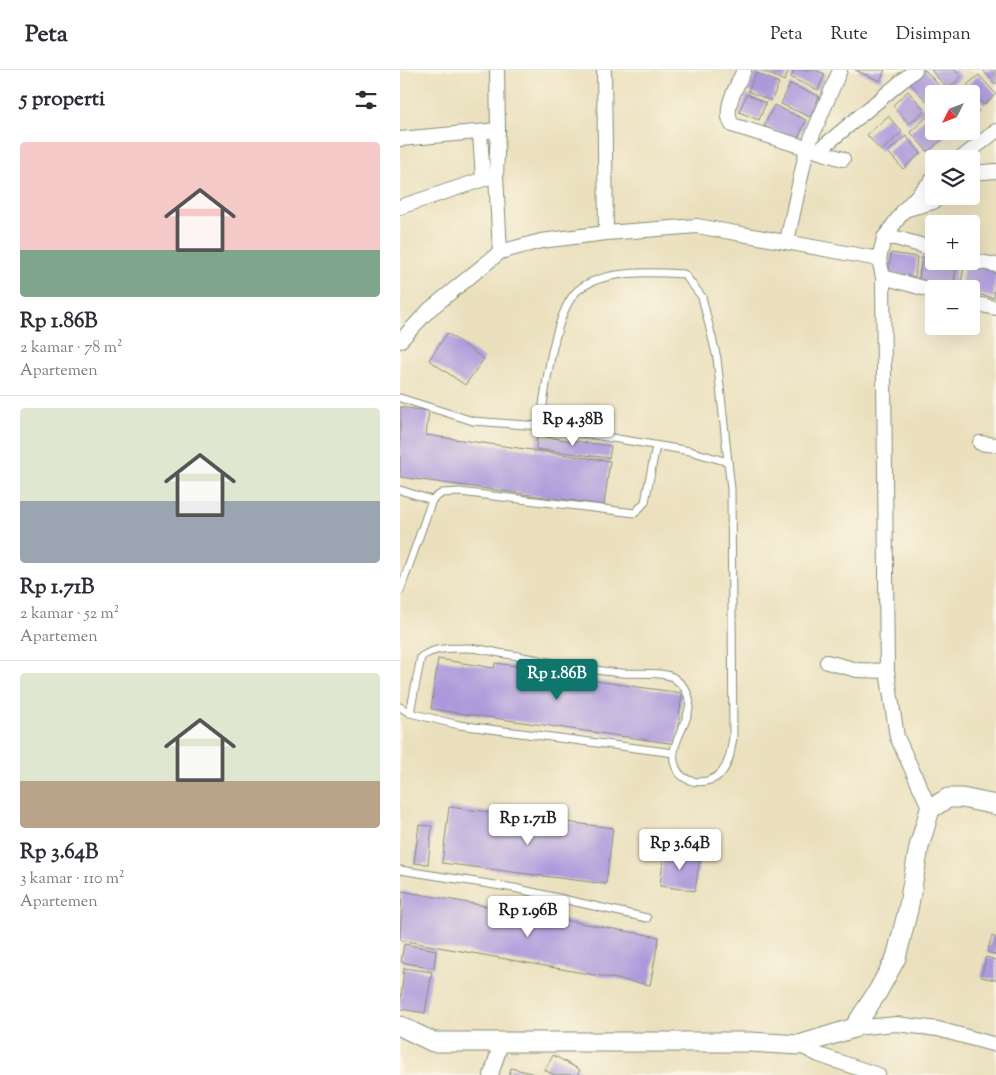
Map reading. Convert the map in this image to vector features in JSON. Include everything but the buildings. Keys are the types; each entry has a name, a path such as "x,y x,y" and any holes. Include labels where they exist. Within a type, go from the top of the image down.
{"street":[{"path":"490,177 498,130 497,70"},
{"path":"604,70 606,233"},
{"path":"744,70 728,110 732,125 843,159"},
{"path":"787,241 812,150 840,70"},
{"path":"812,150 915,70"},
{"path":"400,139 498,130"},
{"path":"972,150 996,131"},
{"path":"480,132 490,177 500,252"},
{"path":"980,171 996,171"},
{"path":"400,207 490,177"},
{"path":"854,1028 878,991 896,958 908,910 919,847 930,809 898,737 887,671 883,277 879,259 884,238 904,210 925,188"},
{"path":"904,210 925,204"},
{"path":"400,341 429,310 500,252 541,242 606,233 697,226 879,259"},
{"path":"884,238 896,238 925,246"},
{"path":"980,262 996,265"},
{"path":"883,277 925,289"},
{"path":"980,305 996,308"},
{"path":"980,443 996,445"},
{"path":"827,662 857,670 887,671"},
{"path":"930,809 948,798 962,798 996,805"},
{"path":"400,1026 433,1042 501,1043 567,1041 799,1044 854,1028 896,1024 938,1029 996,1044"},
{"path":"491,1075 501,1043"},
{"path":"799,1044 819,1055 864,1073 878,1075"}],"lane":[{"path":"410,713 421,657 430,651 466,648 621,673 672,676 680,683 689,698 689,713 674,753 675,765 681,774 693,782 704,782 721,773 728,762 733,727 731,489 717,358 702,297 684,274 645,271 593,281 576,292 563,312 549,370 540,426"},
{"path":"400,398 473,421 540,426 690,451 728,462"},
{"path":"400,591 432,500 442,492 460,492 635,512 646,502 656,446"},
{"path":"400,490 432,500"},
{"path":"400,707 410,713 459,725 674,753"},
{"path":"400,870 514,888 647,918"}]}
